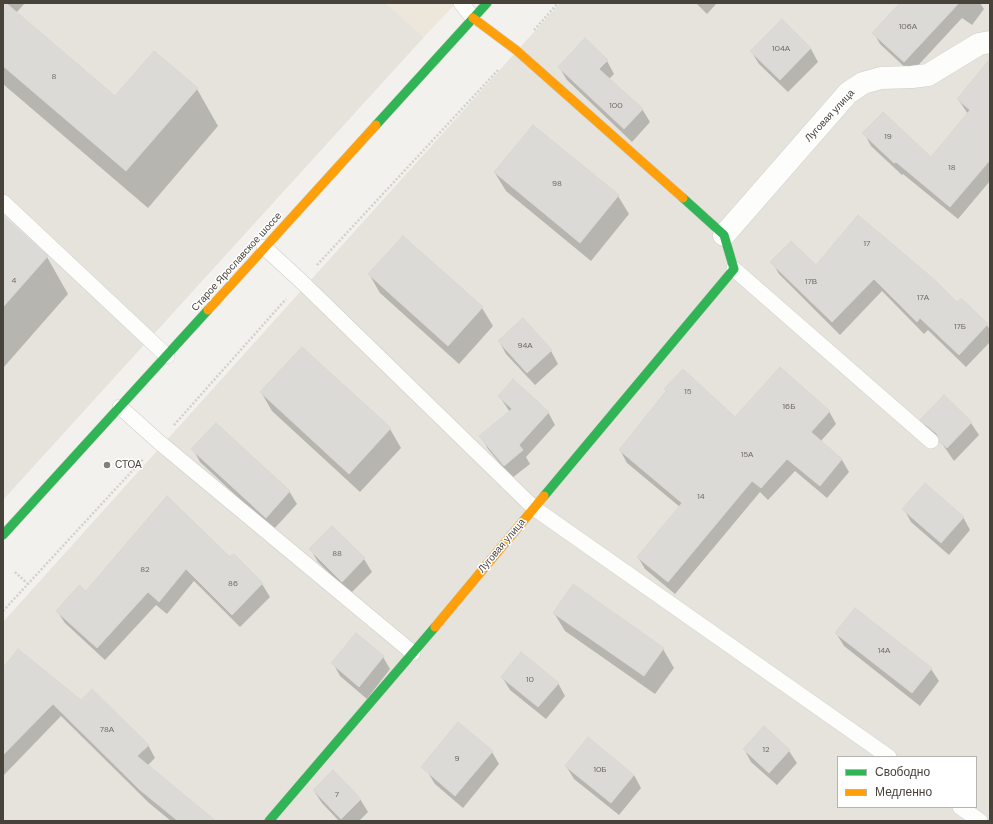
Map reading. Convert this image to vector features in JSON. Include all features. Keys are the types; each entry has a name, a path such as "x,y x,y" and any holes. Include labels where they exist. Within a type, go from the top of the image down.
{"street":[{"name":"Старое Ярославское шоссе","path":"3,535 168,356 264,247 487,3"},
{"path":"474,18 516,50 724,235 734,268"},
{"name":"Луговая улица","path":"724,235 848,93 863,83 881,78 928,75 979,44 990,42"},
{"name":"Луговая улица","path":"269,821 534,508 734,268"}],"lane":[{"path":"461,3 474,18"},
{"path":"3,202 168,356"},
{"path":"264,247 302,282 534,508 888,756"},
{"path":"734,268 931,441"},
{"path":"120,407 159,442 412,653"},
{"path":"961,808 980,821"}],"path":[{"path":"3,611 159,442 302,282 558,3"},
{"path":"15,572 28,584"}],"shaded area":[{"path":"3,3 386,3 424,37 3,500"},
{"path":"386,3 456,3 424,37"},
{"path":"560,3 990,3 990,821 3,821 3,622"}],"building":[{"path":"3,3 6,3 115,96 154,51 198,88 126,171 3,66"},
{"path":"900,3 959,3 904,62 872,33"},
{"path":"782,19 811,48 780,80 750,51"},
{"path":"585,38 608,60 599,69 643,109 624,129 558,67"},
{"path":"990,59 990,160 950,207 896,162 894,163 862,133 883,112 931,157 970,110 957,99"},
{"path":"533,125 619,195 580,243 494,172"},
{"path":"858,215 936,281 957,302 961,298 988,324 959,355 920,318 917,322 874,279 832,322 770,262 791,241 816,265"},
{"path":"3,216 48,256 3,307"},
{"path":"403,236 483,307 448,346 368,274"},
{"path":"523,318 552,350 527,373 498,341"},
{"path":"302,347 391,428 349,474 260,392"},
{"path":"780,367 830,411 811,432 842,459 820,486 787,459 761,488 752,481 668,582 637,557 682,503 619,450 666,391 664,389 683,369 735,417"},
{"path":"513,379 549,412 519,445 523,450 504,466 479,436 512,409 498,396"},
{"path":"944,395 972,422 947,448 940,442 937,434 920,420"},
{"path":"216,423 290,491 266,518 191,449"},
{"path":"925,483 964,517 941,543 902,509"},
{"path":"167,496 230,557 234,554 263,583 232,615 186,569 159,602 148,592 97,648 56,611 79,585 86,591"},
{"path":"332,526 365,558 342,582 309,549"},
{"path":"573,584 664,648 644,676 553,613"},
{"path":"855,608 932,668 912,693 835,633"},
{"path":"356,633 384,656 359,687 331,663"},
{"path":"18,649 81,700 92,689 149,745 137,756 216,821 178,821 140,790 53,704 3,755 3,668"},
{"path":"521,652 559,683 538,707 501,677"},
{"path":"458,722 493,751 455,796 421,767"},
{"path":"764,726 790,750 769,773 743,749"},
{"path":"588,737 634,775 611,803 565,766"},
{"path":"333,770 361,799 341,819 313,790"}],"traffic: fast":[{"path":"376,125 487,3"},
{"path":"544,496 734,269 724,235 683,198"},
{"path":"3,535 208,310"},
{"path":"269,821 435,627"}],"traffic: slow":[{"path":"473,18 516,50 683,198"},
{"path":"208,310 376,125"},
{"path":"435,627 544,496"}],"place":[{"name":"СТОА","path":"107,465"}]}
